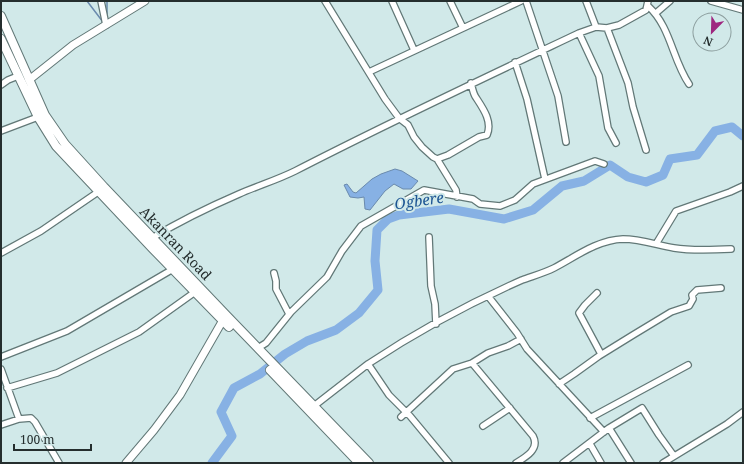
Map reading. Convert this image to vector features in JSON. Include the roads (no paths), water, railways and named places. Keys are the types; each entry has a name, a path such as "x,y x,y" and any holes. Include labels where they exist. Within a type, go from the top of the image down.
{"main road":[{"name":"Akanran Road","path":"1,16 15,59 18,76 38,117 56,146 98,192 195,292 276,371 363,462"},
{"name":"Akanran Road","path":"1,38 29,80 45,114 65,144 152,238 258,348 268,363"},
{"name":"Akanran Road","path":"276,371 314,406 363,462"}],"street":[{"path":"101,1 106,25"},
{"path":"29,80 73,45 145,1"},
{"path":"392,1 414,50"},
{"path":"450,1 463,28"},
{"path":"369,72 521,1"},
{"path":"526,1 558,96 566,142"},
{"path":"586,1 596,27"},
{"path":"656,13 670,1"},
{"path":"711,1 743,10"},
{"path":"327,2 385,99 399,118 408,125 414,137 422,147 433,157 437,158 456,190 457,197"},
{"path":"648,3 666,30 683,75 689,84"},
{"path":"152,238 177,223 239,194 294,171 515,62 579,33 596,27 607,28 620,25 646,10 648,3"},
{"path":"607,28 628,83 633,107 646,150"},
{"path":"579,33 599,76 608,128 616,144"},
{"path":"515,62 527,99 545,179"},
{"path":"1,85 18,76"},
{"path":"437,158 466,145 479,137 487,135 487,117 483,107 474,94 471,83"},
{"path":"1,131 38,117"},
{"path":"258,348 266,343 290,314 327,277 342,251 361,226 424,190 474,199 480,204 500,206 515,200 533,184 545,179 595,161 604,164"},
{"path":"656,244 676,211 743,186"},
{"path":"2,251 42,231 98,192"},
{"path":"429,237 431,286 435,304 436,324"},
{"path":"314,406 384,353 488,296 552,269 587,250 622,239 639,240 674,248 705,251 731,249"},
{"path":"1,357 67,330 173,269"},
{"path":"274,273 276,289 290,314"},
{"path":"559,384 601,354 671,312 689,306 693,300 692,295 698,290 721,288"},
{"path":"7,388 57,373 139,332 195,292"},
{"path":"597,293 584,305 579,313 601,354"},
{"path":"488,296 527,349 590,418 607,430 632,463"},
{"path":"126,463 154,430 180,395 223,320"},
{"path":"401,417 453,370 472,363 488,353 508,346 521,339"},
{"path":"472,363 536,441 535,446 529,455 516,463"},
{"path":"368,364 389,394 449,463"},
{"path":"590,418 688,365"},
{"path":"1,369 18,419"},
{"path":"658,380 662,386"},
{"path":"482,426 510,408"},
{"path":"563,463 607,430 642,408 658,435 674,456"},
{"path":"663,463 727,424 743,412"},
{"path":"1,424 18,419 31,418 35,422 59,463"},
{"path":"590,444 601,463"}],"water":[{"path":"395,169 402,171 418,181 411,189 403,189 394,184 385,191 370,210 365,209 364,197 350,197 344,185 347,184 353,192 356,193 372,179"}],"waterway":[{"path":"87,1 103,22"},
{"path":"107,1 107,14"},
{"name":"Ogbere","path":"212,463 232,436 221,412 234,388 260,374 285,354 307,341 336,330 359,313 378,290 375,261 377,230 388,219 399,215 449,209 504,219 533,210 562,186 584,181 610,165 628,177 646,182 663,175 670,159 697,155 715,131 732,127 743,136"}]}
